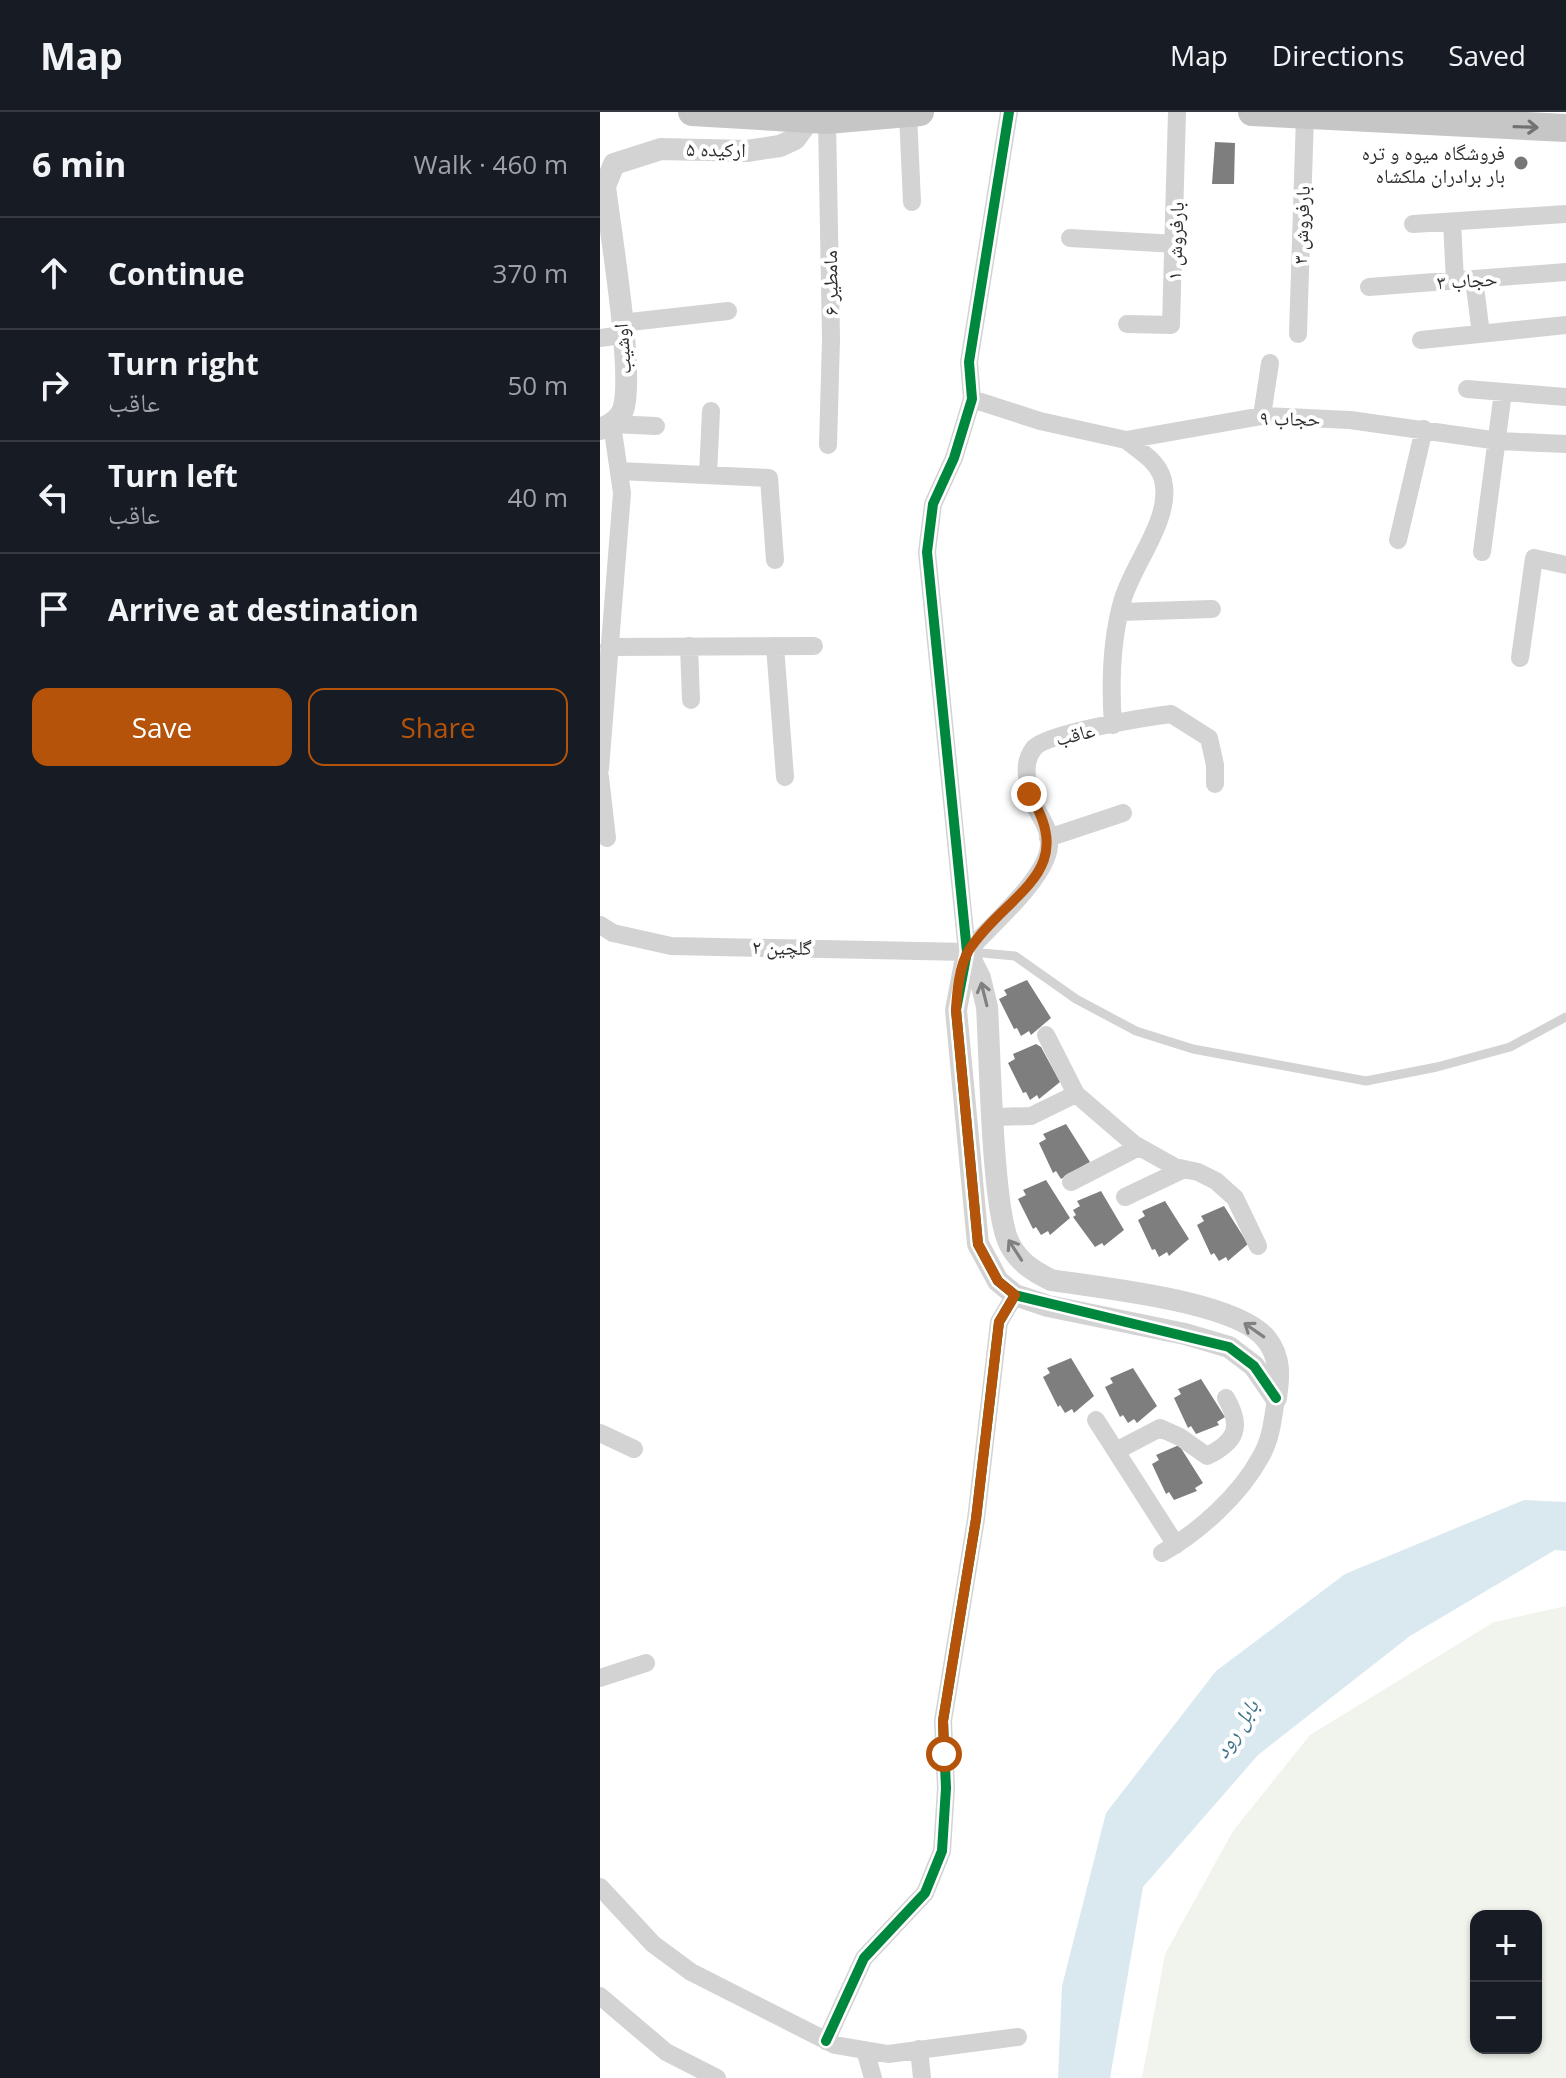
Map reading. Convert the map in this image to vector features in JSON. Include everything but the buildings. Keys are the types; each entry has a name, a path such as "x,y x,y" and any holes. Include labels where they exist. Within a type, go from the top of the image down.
{"main road":[{"path":"692,112 818,120 914,113"},
{"path":"1252,112 1566,128"}],"street":[{"path":"1009,112 969,362 972,399 954,458 933,504 927,552 967,952 956,1010 978,1244 998,1281 1015,1295 1229,1347 1254,1366 1276,1398"},
{"name":"بارفروش ۱","path":"1127,324 1171,325 1176,244 1177,112"},
{"path":"912,202 914,113"},
{"name":"بارفروش ۳","path":"1298,334 1305,116"},
{"name":"ارکیده ۵","path":"607,164 661,149 747,151 780,146 795,139 818,120"},
{"name":"مامطیر ۶","path":"818,120 831,339 828,445"},
{"name":"اوشیب","path":"606,426 623,410 626,372 614,332 603,200 607,164"},
{"path":"1413,224 1566,214"},
{"path":"1452,222 1464,280 1481,334"},
{"path":"1070,238 1176,244"},
{"name":"حجاب ۳","path":"1369,287 1566,272"},
{"path":"614,332 728,311"},
{"path":"1421,340 1566,325"},
{"path":"1262,416 1270,363"},
{"path":"1467,389 1566,397"},
{"path":"1482,552 1499,441 1503,392"},
{"name":"حجاب ۹","path":"972,399 1040,421 1126,440 1262,416 1350,420 1499,441 1566,444"},
{"path":"708,475 711,411"},
{"path":"600,765 622,493 606,426 656,426"},
{"path":"1398,540 1424,429"},
{"path":"1113,725 1111,675 1120,612 1152,536 1165,487 1158,466 1126,440"},
{"path":"619,471 769,478 775,560"},
{"path":"1520,658 1534,558 1566,565"},
{"path":"1120,612 1212,609"},
{"path":"689,646 691,700"},
{"path":"775,646 785,777"},
{"path":"609,647 814,646"},
{"name":"عاقب","path":"1048,838 1040,811 1029,794 1026,761 1036,745 1171,714 1209,738 1215,765 1215,784"},
{"path":"600,777 607,838"},
{"path":"967,952 1042,871 1048,838 1123,813"},
{"name":"گلچین ۲","path":"604,934 671,946 967,952"},
{"path":"967,952 980,978 987,1007 999,1193 1008,1242 1027,1268 1051,1280 1213,1308 1265,1336 1276,1354 1279,1375 1276,1398 1270,1435 1260,1459 1226,1502 1169,1549 1096,1420"},
{"path":"1046,1035 1076,1094 1101,1119 1139,1147 1216,1181 1235,1198 1258,1246"},
{"path":"995,1117 1031,1116 1076,1094"},
{"path":"1071,1182 1139,1147"},
{"path":"1125,1197 1184,1169"},
{"path":"974,1191 999,1193"},
{"path":"826,2041 864,1958 925,1893 942,1851 946,1788 943,1721 976,1519 999,1322 1015,1295"},
{"path":"1116,1451 1160,1428 1207,1456 1223,1448 1233,1437 1236,1415 1226,1398"},
{"path":"600,1433 634,1449"},
{"path":"600,1678 646,1663"},
{"path":"600,1887 653,1944 691,1972 826,2041 888,2054 1018,2037"},
{"path":"600,1996 666,2052 697,2073 717,2078"},
{"path":"919,2049 922,2078"},
{"path":"865,2050 873,2078"}],"lane":[{"path":"967,952 1015,956 1088,1006 1136,1031 1193,1049 1366,1081 1437,1067 1510,1047 1566,1017"}],"shaded area":[{"path":"1566,1606 1566,2078 1142,2078 1165,1954 1233,1831 1310,1735 1494,1622"}],"water":[{"name":"بابل رود","path":"1524,1500 1566,1502 1566,1551 1555,1550 1410,1636 1258,1755 1143,1887 1110,2078 1058,2078 1062,1986 1106,1813 1216,1671 1345,1574"}],"cycle path":[{"path":"1009,112 969,362 972,399 954,458 933,504 927,552 967,952 956,1010 978,1244 998,1281 1015,1295 1229,1347 1254,1366 1276,1398"},
{"path":"826,2041 864,1958 925,1893 942,1851 946,1788 943,1721 976,1519 999,1322 1015,1295"}],"place":[{"name":"فروشگاه میوه و تره بار برادران ملکشاه","path":"1521,163"}],"route":[{"path":"944,1754 943,1721 976,1519 999,1322 1015,1295 998,1281 978,1244 956,1010 957,989 967,952 1042,871 1049,846 1047,830 1029,794"}]}
